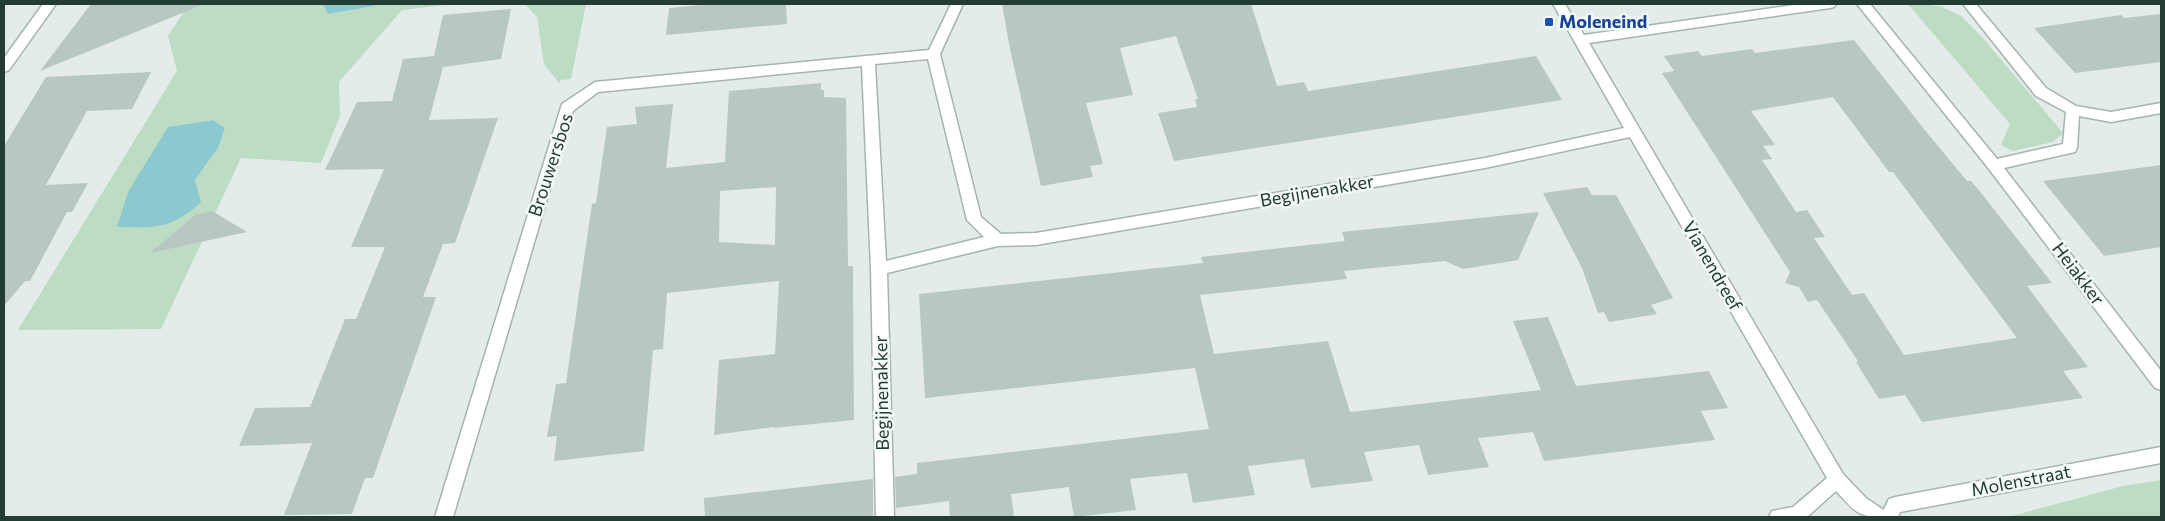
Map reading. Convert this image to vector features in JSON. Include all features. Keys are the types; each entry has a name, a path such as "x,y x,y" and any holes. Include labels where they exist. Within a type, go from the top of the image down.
{"street":[{"path":"4,67 50,4"},
{"path":"957,4 933,54 974,220 998,240"},
{"name":"Vianendreef","path":"1558,4 1837,480 1860,504 1879,517"},
{"path":"1580,40 1830,4"},
{"name":"Heiakker","path":"1863,4 1994,165 2161,383"},
{"path":"1969,4 2041,92 2073,110 2111,117 2161,108"},
{"name":"Brouwersbos","path":"444,517 566,108 595,87 933,54"},
{"name":"Begijnenakker","path":"868,59 879,269 885,517"},
{"path":"1994,165 2070,148 2073,110"},
{"name":"Begijnenakker","path":"879,269 998,240 1036,239 1485,163 1634,131"},
{"name":"Molenstraat","path":"1889,517 1895,504 2161,456"},
{"path":"1778,517 1797,515 1837,480"}],"green space":[{"path":"189,4 323,4 328,14 374,6 375,4 453,4 402,10 339,82 340,116 321,163 241,158 161,329 18,330 177,71 168,36","holes":["213,120 225,128 218,148 195,180 201,202 168,127"]},
{"path":"525,4 586,4 571,79 560,80 559,83 544,64 537,17"},
{"path":"1908,4 1926,4 1942,7 1961,16 1982,37 2063,133 2053,142 2013,151 2001,145 2010,124"},
{"path":"2161,480 2161,517 2008,517 2123,486"}],"water":[{"path":"323,4 375,4 374,6 328,14"},
{"path":"213,120 225,128 218,148 195,180 201,202 181,217 162,225 153,227 117,227 128,192 168,127"}],"building":[{"path":"91,4 202,4 202,5 40,71"},
{"path":"712,4 786,4 787,24 666,35 669,8"},
{"path":"1002,4 1251,4 1277,86 1304,82 1308,91 1536,56 1562,100 1174,161 1158,113 1197,107 1195,99 1198,99 1176,36 1120,48 1133,95 1086,103 1103,164 1090,166 1093,177 1041,186 1010,49"},
{"path":"511,9 501,59 443,67 429,120 498,118 455,243 443,244 423,297 436,297 373,478 365,478 352,514 284,515 312,443 239,446 255,408 310,407 345,319 356,319 385,247 351,247 384,169 325,170 357,102 392,101 403,59 434,56 443,15"},
{"path":"2161,14 2161,62 2075,73 2034,28 2121,15 2124,18"},
{"path":"1854,40 1967,181 1971,181 1978,189 2052,283 2027,286 2088,367 2063,371 2083,398 1922,422 1905,395 1879,399 1856,362 1858,361 1817,300 1808,302 1799,287 1785,283 1790,272 1662,73 1674,71 1664,56 1698,51 1702,56 1752,49 1755,53","holes":["1833,97 1889,172 1893,172 2017,338 1904,355 1864,293 1852,295 1814,238 1825,237 1807,210 1796,212 1762,160 1772,159 1763,146 1775,145 1751,111"]},
{"path":"151,72 132,109 87,111 46,185 88,183 72,212 67,212 30,281 25,281 4,306 4,146 46,77"},
{"path":"821,83 824,97 846,98 848,266 853,266 854,420 774,427 714,435 719,360 775,354 779,281 667,293 663,349 653,350 644,451 554,461 557,436 547,437 556,384 566,383 592,204 596,203 607,127 637,124 635,107 673,104 666,168 725,162 729,91","holes":["776,187 775,245 719,242 720,191"]},
{"path":"2161,165 2161,247 2104,256 2043,181"},
{"path":"1587,187 1592,195 1616,195 1673,298 1651,305 1657,314 1609,322 1604,312 1598,313 1582,268 1543,193"},
{"path":"212,211 247,232 150,253 195,215"},
{"path":"1539,212 1518,260 1463,269 1445,261 1344,271 1347,279 1200,295 1214,354 1328,341 1350,412 1541,390 1513,321 1548,317 1576,386 1709,371 1728,408 1701,411 1715,440 1544,461 1533,432 1478,438 1489,467 1428,475 1419,445 1364,452 1373,481 1311,488 1304,459 1248,466 1255,495 1193,503 1187,473 1130,479 1136,510 1074,517 1069,487 1011,494 1014,517 950,517 949,501 896,508 895,477 917,474 917,463 1209,429 1195,368 925,398 919,294 1203,263 1201,257 1345,241 1342,232"},
{"path":"873,479 873,517 705,517 704,498"}],"place":[{"name":"Moleneind","path":"1549,22"}]}
